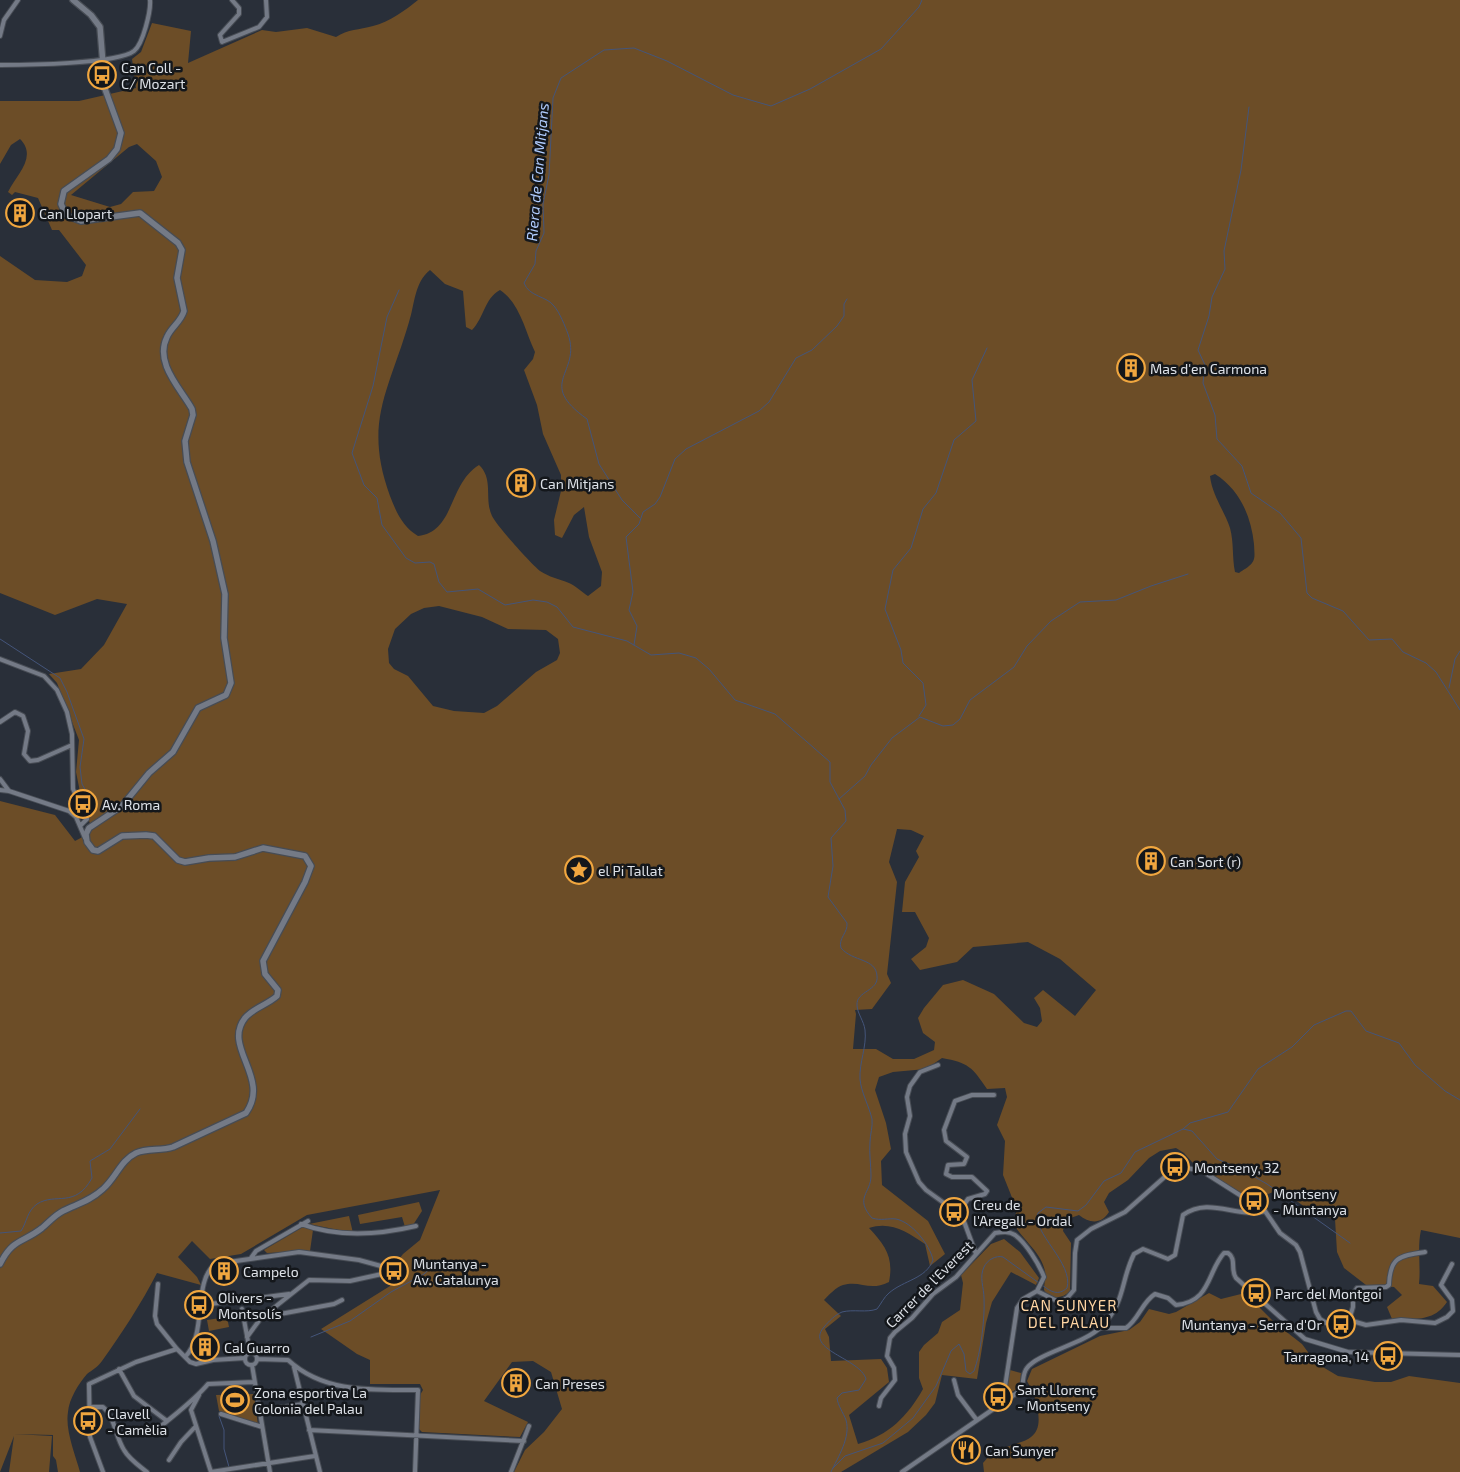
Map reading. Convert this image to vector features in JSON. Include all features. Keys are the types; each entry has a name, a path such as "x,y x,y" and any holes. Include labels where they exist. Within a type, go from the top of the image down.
{"street":[{"path":"0,36 4,20 18,0"},
{"path":"0,790 9,791 68,810 84,824 97,822 119,808 149,773 167,760 195,712 205,704 226,695 231,679 224,638 226,594 210,532 186,455 185,441 193,415 192,409 171,376 165,357 166,338 184,311 177,278 182,247 140,213 81,221 66,215 62,204 64,191 109,159 120,142 119,125 112,112 105,89 100,27 91,15 73,0"},
{"path":"0,65 103,60 128,54 135,50 142,35 150,0"},
{"path":"232,0 239,8 239,14 220,35 222,42 259,27 267,17 266,0"},
{"path":"0,659 44,676 57,690 67,712 72,745 71,782 84,824 87,842 93,850 98,851 122,836 146,835 154,836 178,860 185,862 209,858 235,857 263,848 305,856 310,866 305,882 263,961 265,974 278,990 277,996 251,1012 241,1024 239,1038 255,1089 253,1104 246,1113 163,1151 138,1152 130,1156 104,1189 87,1202 63,1211 42,1229 17,1242 7,1250 0,1264"},
{"path":"0,722 16,712 23,716 28,731 24,754 30,761 38,760 72,745"},
{"path":"0,779 9,791"},
{"path":"938,1065 920,1072 910,1086 907,1097 910,1116 906,1134 906,1152 919,1182 926,1190 962,1216 976,1254"},
{"path":"958,1212 968,1199 985,1194 987,1191 972,1177 952,1177 946,1174 948,1165 964,1164 967,1156 946,1140 944,1130 952,1104 958,1098 972,1095 994,1095"},
{"path":"1004,1398 1017,1308 1023,1299 1037,1292 1054,1300 1061,1301 1067,1298 1074,1290 1077,1240 1091,1229 1125,1212 1163,1177 1178,1168 1193,1168 1202,1171 1265,1211 1280,1233 1296,1245 1300,1252 1318,1317 1328,1324 1349,1320 1366,1325 1401,1320 1435,1323 1443,1320 1454,1311 1452,1300 1442,1285 1452,1264"},
{"path":"902,1472 995,1407 1004,1398 1014,1394 1023,1386 1024,1373 1032,1363 1060,1351 1100,1328 1120,1299 1123,1281 1134,1254 1143,1249 1168,1259 1175,1255 1183,1215 1196,1209 1211,1206 1251,1213 1265,1211"},
{"path":"251,1258 256,1251 308,1221"},
{"path":"301,1224 347,1235 374,1234 416,1226"},
{"name":"Carrer de l'Everest","path":"879,1406 881,1398 895,1380 894,1368 886,1356 890,1338 933,1294 956,1277 995,1233 1007,1232 1016,1235 1032,1256 1044,1277 1037,1292"},
{"path":"185,1357 193,1342 206,1279 211,1267 218,1262 299,1252 390,1267 391,1272 350,1281 309,1280 261,1318 247,1336"},
{"path":"1100,1328 1126,1328 1137,1318 1148,1299 1155,1294 1168,1298 1176,1305 1188,1303 1208,1285 1220,1257 1228,1252 1232,1255 1233,1274 1236,1278 1304,1339 1348,1352 1460,1356"},
{"path":"1349,1320 1353,1307 1352,1294 1357,1288 1386,1287 1389,1285 1390,1270 1396,1260 1407,1254 1425,1252"},
{"path":"158,1284 155,1316 157,1324 185,1357 196,1364 213,1360 245,1358 250,1352"},
{"path":"202,1305 289,1294"},
{"path":"261,1318 334,1304 342,1300"},
{"path":"242,1309 250,1352"},
{"path":"103,1472 90,1437 89,1384 119,1369 177,1349"},
{"path":"250,1352 255,1354 257,1359"},
{"path":"245,1358 247,1363 252,1365"},
{"path":"257,1359 252,1365 270,1472"},
{"path":"257,1359 288,1360 294,1367 319,1380 340,1387 369,1390 418,1390 415,1472"},
{"path":"294,1367 320,1472"},
{"path":"119,1369 134,1396 167,1421"},
{"path":"954,1380 958,1395 976,1419"},
{"path":"254,1382 208,1384 199,1395 191,1410 211,1472 315,1456"},
{"path":"150,1431 153,1433 199,1395"},
{"path":"260,1411 303,1404"},
{"path":"90,1407 103,1406 108,1411 123,1448 131,1459 146,1472"},
{"path":"221,1414 262,1427"},
{"path":"169,1460 181,1442 196,1426"},
{"path":"510,1472 530,1426"},
{"path":"309,1430 417,1434 524,1441"}],"shaded area":[{"path":"418,0 1460,0 1460,1238 1421,1230 1419,1244 1419,1284 1433,1286 1447,1302 1442,1309 1422,1318 1392,1319 1387,1307 1402,1295 1394,1287 1366,1285 1344,1268 1337,1252 1335,1219 1314,1214 1281,1189 1252,1200 1192,1162 1184,1153 1176,1148 1160,1151 1149,1158 1128,1180 1109,1193 1104,1202 1109,1212 1099,1221 1087,1220 1079,1215 1065,1220 1063,1231 1071,1243 1070,1291 1060,1297 1050,1296 1044,1290 1045,1273 1043,1264 1013,1222 1017,1210 1003,1175 1005,1141 997,1125 1007,1097 1005,1088 987,1089 969,1067 942,1058 926,1069 893,1072 879,1077 875,1090 886,1123 891,1149 881,1161 882,1185 928,1221 945,1254 930,1266 925,1244 912,1235 892,1227 877,1226 869,1228 880,1240 887,1252 890,1265 889,1282 876,1286 843,1285 835,1289 824,1300 841,1316 825,1329 829,1337 831,1361 881,1359 887,1368 889,1382 849,1415 858,1444 879,1436 896,1424 917,1399 923,1389 919,1378 919,1352 938,1333 942,1322 960,1310 963,1283 961,1275 991,1244 1004,1239 1020,1252 1039,1278 1036,1285 1011,1272 992,1302 986,1323 977,1379 942,1375 935,1403 926,1415 908,1432 841,1472 514,1472 525,1450 544,1432 562,1409 551,1372 533,1361 512,1362 484,1401 528,1422 520,1437 422,1432 419,1429 420,1395 423,1390 420,1384 370,1384 370,1360 357,1354 321,1329 390,1286 395,1271 393,1267 403,1254 420,1240 440,1190 307,1215 241,1254 210,1259 192,1241 178,1257 197,1277 201,1285 157,1273 117,1340 97,1367 87,1374 72,1397 67,1419 71,1442 80,1472 58,1472 56,1460 53,1456 53,1435 14,1434 52,1436 49,1472 9,1472 14,1436 0,1472 0,801 55,815 75,841 90,833 92,829 82,802 76,772 79,740 57,683 49,674 81,669 104,645 127,604 97,599 55,615 0,593 0,256 35,280 67,282 82,276 86,265 59,230 52,230 38,198 15,192 12,195 8,192 24,166 27,152 20,139 11,145 0,164 0,101 79,101 136,88 132,59 141,52 152,23 191,31 188,63 262,30 276,32 307,28 336,37 349,31 385,22","holes":["137,144 156,161 162,177 154,191 133,192 121,204 110,207 71,195 129,147","430,270 445,284 463,291 466,327 472,330 487,303 500,290 517,310 535,352 533,359 524,370 537,405 543,434 561,475 561,491 554,520 555,535 562,538 574,515 584,507 589,537 602,572 601,586 588,596 572,584 540,571 507,536 492,516 488,483 484,471 479,465 469,473 445,517 439,526 430,533 418,536 404,524 398,513 390,496 382,470 379,427 387,388 409,322 418,287","1215,474 1224,480 1238,496 1250,524 1254,544 1254,559 1251,564 1239,573 1235,572 1232,539 1228,521 1213,490 1210,476","439,606 482,617 508,629 546,630 558,639 560,653 557,660 536,672 497,706 484,713 454,711 433,706 408,676 394,669 389,663 388,649 395,629 411,614 424,608","897,829 911,830 924,836 916,851 919,857 905,882 902,912 915,912 929,938 926,947 911,959 920,970 957,962 973,947 1028,942 1060,959 1096,990 1075,1016 1043,990 1034,998 1040,1008 1042,1021 1037,1027 1024,1023 994,994 963,980 943,985 918,1018 923,1033 935,1042 934,1050 914,1059 893,1059 876,1049 853,1049 855,1010 872,1009 891,983 887,974 897,882 889,862"]},
{"path":"419,1202 422,1211 413,1225 405,1227 402,1217 360,1224 358,1215"},
{"path":"349,1216 353,1233 309,1224"},
{"path":"303,1227 313,1230 310,1251 267,1253 264,1250"},
{"path":"1209,1293 1221,1299 1245,1293 1275,1323 1302,1344 1316,1363 1338,1376 1375,1382 1391,1382 1409,1376 1460,1383 1460,1472 984,1472 983,1463 992,1454 1024,1441 1032,1436 1037,1429 1039,1417 1033,1392 1027,1381 1032,1369 1100,1336 1129,1330 1140,1322 1149,1309 1169,1314"},
{"path":"227,1317 229,1327 209,1331 207,1320"},
{"path":"1010,1370 1021,1373 1020,1387 1010,1393 1007,1391"},
{"path":"254,1394 258,1425 219,1411 216,1395"}],"waterway":[{"name":"Riera de Can Mitjans","path":"640,518 622,500 599,464 587,419 564,396 563,378 570,359 571,348 568,334 560,316 551,303 534,294 526,288 524,283 535,264 536,251 544,233 543,204 549,175 553,98 561,78 604,50 634,48 667,61 733,95 771,106 810,89 881,49 919,7 922,0"},
{"path":"1249,107 1241,170 1224,251 1225,269 1212,297 1209,316 1198,350 1205,365 1203,383 1215,415 1217,439 1242,466 1251,493 1280,513 1301,538 1307,593 1312,598 1343,611 1369,640 1392,639 1403,652 1426,663 1436,672 1460,710"},
{"name":"Riera de Can Mitjans","path":"399,290 387,317 373,386 352,453 364,485 377,498 382,525 406,558 415,563 430,562 434,564 439,582 447,592 478,589 505,605 533,600 547,602 557,607 573,627 627,641 651,655 679,653 696,658 709,669 735,700 775,714 830,762 830,782 845,810 846,821 831,838 833,866 828,897 847,923 840,944 841,948 852,956 873,966 877,976 875,985 860,997 857,1005 865,1036 860,1079 872,1122 870,1146 871,1176 864,1205 872,1218 896,1219 914,1229 924,1241 933,1260 930,1266 920,1275 889,1293 877,1309 842,1312 824,1327 820,1335 821,1342 827,1348 854,1365 862,1372 866,1379 859,1390 842,1393 837,1398 846,1420 847,1433 843,1447 831,1472"},
{"path":"634,645 637,626 629,610 633,592 626,537 639,524 643,512 655,504 660,497 675,459 686,449 759,411 769,402 796,358 812,350 837,326 844,316 844,304 847,299"},
{"path":"919,716 926,705 923,683 903,663 901,650 885,609 893,570 911,548 923,509 936,493 954,440 976,421 972,380 987,348"},
{"path":"839,799 865,776 892,738 920,717 943,726 953,725 960,719 970,700 1014,667 1027,646 1051,621 1080,602 1116,600 1188,574"},
{"path":"0,639 60,678 84,739 80,767 82,784 90,798"},
{"path":"1449,688 1455,659 1460,651"},
{"path":"1183,1129 1190,1123 1228,1112 1258,1069 1292,1047 1314,1025 1346,1011 1351,1011 1366,1031 1399,1043 1415,1065 1445,1091 1460,1100"},
{"path":"0,1233 21,1231 29,1213 37,1204 51,1199 72,1197 86,1188 92,1178 90,1161 110,1149 140,1109"},
{"path":"1042,1285 1051,1291 1061,1292 1067,1288 1067,1278 1059,1258 1041,1229 1038,1213 1046,1207 1078,1211 1086,1205 1104,1181 1121,1173 1135,1152 1183,1129 1192,1131 1217,1159 1239,1168 1267,1184 1350,1243"},
{"path":"833,1468 845,1456 883,1443 913,1418 936,1386 951,1351 959,1344 964,1354 966,1371 970,1374 974,1371 981,1345 983,1325 984,1298 982,1275 984,1267 989,1260 995,1257 1003,1257 1039,1283"},
{"path":"311,1337 350,1321 391,1292 424,1274 440,1260"},
{"path":"219,1416 224,1430 224,1449 229,1467"}],"place":[{"name":"Can Coll - C/ Mozart","path":"102,75"},
{"name":"Can Llopart","path":"20,213"},
{"name":"Mas d'en Carmona","path":"1131,368"},
{"name":"Can Mitjans","path":"521,483"},
{"name":"Av. Roma","path":"83,804"},
{"name":"Can Sort (r)","path":"1151,861"},
{"name":"el Pi Tallat","path":"579,870"},
{"name":"Montseny, 32","path":"1175,1167"},
{"name":"Montseny - Muntanya","path":"1254,1201"},
{"name":"Creu de l'Aregall - Ordal","path":"954,1212"},
{"name":"Campelo","path":"224,1271"},
{"name":"Muntanya - Av. Catalunya","path":"394,1271"},
{"name":"Parc del Montgoi","path":"1256,1293"},
{"name":"Olivers - Montsolís","path":"199,1305"},
{"name":"Muntanya - Serra d'Or","path":"1341,1324"},
{"name":"Cal Guarro","path":"205,1347"},
{"name":"Tarragona, 14","path":"1388,1356"},
{"name":"Can Preses","path":"516,1383"},
{"name":"Sant Llorenç - Montseny","path":"998,1397"},
{"name":"Zona esportiva La Colonia del Palau","path":"235,1400"},
{"name":"Clavell - Camèlia","path":"88,1421"},
{"name":"Can Sunyer","path":"966,1450"}],"district":[{"name":"CAN SUNYER DEL PALAU","path":"1069,1314"}]}
